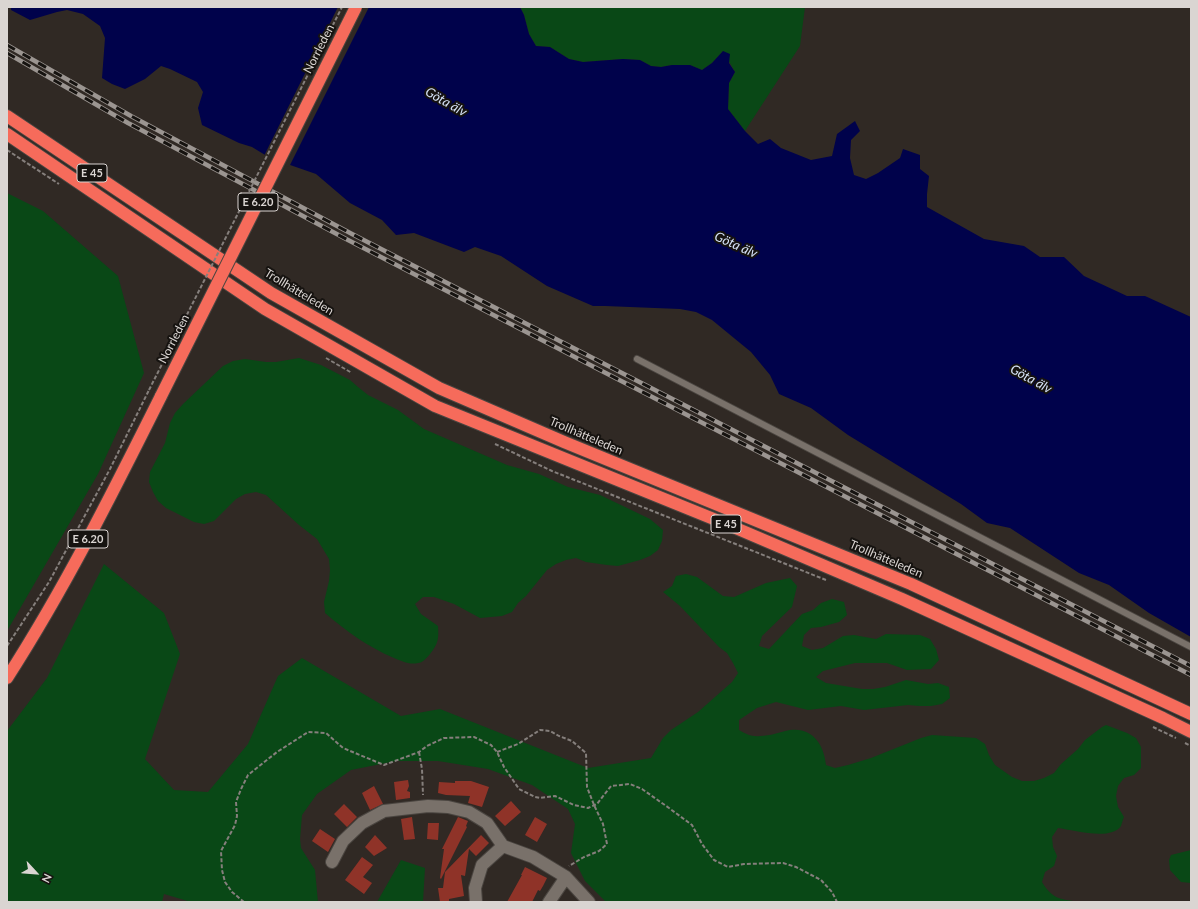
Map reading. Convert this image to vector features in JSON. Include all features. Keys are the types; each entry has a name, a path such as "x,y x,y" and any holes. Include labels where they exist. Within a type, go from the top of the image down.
{"highway":[{"name":"Norrleden","path":"7,678 61,590 109,499 356,7"},
{"name":"Trollhätteleden","path":"7,116 271,293 439,388 564,442 911,584 1191,714"},
{"name":"E 45","path":"7,134 265,309 435,406 731,526 902,599 1191,732"}],"street":[{"path":"332,862 343,841 362,823 384,811 423,807 448,807 469,812 488,823 503,846 533,857 566,877 589,902"},
{"path":"476,902 475,888 482,865 503,846"},
{"path":"549,902 566,877"}],"lane":[{"path":"637,359 1191,647"}],"path":[{"path":"7,646 49,582 110,469 342,7"},
{"path":"497,752 518,744 540,730 550,731 572,741 586,753 587,787 604,824 607,844 599,851 569,865 566,877"},
{"path":"244,902 232,892 225,882 222,870 221,851 235,825 237,816 236,802 240,789 248,775 277,752 308,732 326,733 343,748 384,765 419,752 427,746 444,738 474,737 491,745 497,752 504,767 519,789 535,797 540,798 555,796 574,805 588,808 597,804 611,786 630,784 642,789 692,825 702,844 714,860 728,867 744,864 783,863 796,867 821,880 832,892 837,902"},
{"path":"419,752 422,769 423,807"}],"green space":[{"path":"520,7 805,7 800,46 745,131 728,109 729,83 735,72 723,51 712,63 702,70 690,65 672,65 661,67 651,66 640,60 623,59 583,62 569,59 550,47 536,46 529,34 524,15"},
{"path":"7,193 43,211 118,276 144,373 98,474 7,631"},
{"path":"299,358 321,365 350,380 368,395 398,410 424,429 507,465 539,474 568,487 600,495 650,519 663,530 662,541 658,550 650,556 640,560 618,566 586,562 576,558 556,564 547,570 512,612 502,616 480,618 454,604 434,597 423,597 415,604 421,614 438,626 435,647 427,657 420,663 409,663 375,649 349,632 325,613 324,602 330,570 329,559 317,539 266,495 256,492 245,494 236,499 214,521 204,524 194,522 166,508 158,501 149,482 150,472 165,443 170,423 175,413 223,366 233,361 245,359 276,362"},
{"path":"104,564 164,613 180,654 145,759 174,790 208,792 248,744 278,676 302,658 401,716 440,709 588,768 651,758 663,738 671,730 698,712 732,682 738,673 727,653 719,647 680,606 663,592 672,586 676,576 686,574 697,577 723,596 734,597 766,583 790,578 797,586 792,607 762,636 759,646 769,649 802,614 813,610 821,603 832,599 844,602 847,615 839,622 811,628 804,635 802,646 812,650 823,648 843,636 854,635 876,639 886,634 920,635 930,639 936,649 939,660 931,669 907,670 887,663 855,663 823,671 816,677 826,683 862,689 873,689 885,687 906,680 928,684 938,683 949,687 950,698 942,704 931,706 908,705 864,710 841,706 808,710 776,702 757,708 739,720 739,730 747,734 757,736 790,730 805,731 811,734 820,744 826,765 835,768 871,758 932,735 976,738 985,744 995,765 1012,777 1022,781 1034,781 1054,773 1085,740 1106,725 1136,738 1141,747 1141,768 1134,775 1124,778 1118,786 1116,796 1118,807 1124,817 1121,826 1116,830 1101,834 1058,828 1052,837 1053,847 1057,856 1054,866 1045,872 1042,882 1050,892 1058,898 1080,902 606,902 585,881 571,853 575,824 568,809 532,785 488,769 438,761 396,761 351,770 317,794 302,815 300,839 301,848 315,870 318,902 191,902 164,894 162,902 7,902 7,731 47,678"},
{"path":"1191,850 1191,883 1181,882 1170,870 1169,860 1171,855"},
{"path":"401,860 425,868 423,902 377,902"}],"water":[{"name":"Göta älv","path":"11,7 520,7 524,15 529,34 536,46 550,47 569,59 583,62 623,59 640,60 651,66 661,67 672,65 690,65 702,70 712,63 723,51 730,54 729,63 735,72 729,83 728,109 745,131 758,144 770,139 781,148 811,160 832,156 837,134 855,121 860,131 851,140 850,158 854,175 866,179 878,173 900,158 903,149 920,155 920,169 929,176 927,207 984,239 1024,246 1040,257 1064,257 1084,276 1127,296 1145,296 1191,317 1191,637 1149,613 1109,585 1079,573 1010,528 987,523 961,504 848,435 811,408 779,394 770,375 751,352 712,320 696,312 680,309 593,306 547,286 501,256 475,247 464,252 414,233 396,235 382,220 350,203 316,174 270,158 252,147 239,143 202,125 198,108 203,92 197,82 161,66 145,79 125,89 102,78 105,38 100,26 83,14 67,10 30,20 11,10"}],"pier":[{"path":"338,7 369,7 289,167 269,160 264,156"}],"building":[{"path":"408,780 409,786 407,791 410,792 410,798 396,800 394,782"},
{"path":"455,781 471,781 489,787 482,807 468,803 470,796 446,795 438,793 439,782 455,783"},
{"path":"374,786 383,804 370,810 362,793"},
{"path":"511,801 521,812 505,826 495,816"},
{"path":"344,804 357,817 347,827 334,814"},
{"path":"412,817 415,839 404,840 401,819"},
{"path":"458,817 468,821 467,827 441,879 444,849 442,849"},
{"path":"535,817 547,824 537,842 525,835"},
{"path":"428,823 439,823 438,840 427,839"},
{"path":"320,829 335,839 328,852 312,841"},
{"path":"375,835 387,848 374,856 365,847"},
{"path":"481,835 489,843 476,856 469,849 465,876 461,875 464,896 449,899 449,902 440,902 438,888 443,888 445,872"},
{"path":"362,857 373,865 363,877 372,883 364,894 345,880"},
{"path":"525,867 547,878 543,886 540,891 538,890 532,902 507,902 522,875"}],"railway":[{"path":"7,45 131,116 352,234 1191,666"},
{"path":"7,53 128,123 348,240 1191,675"}]}
